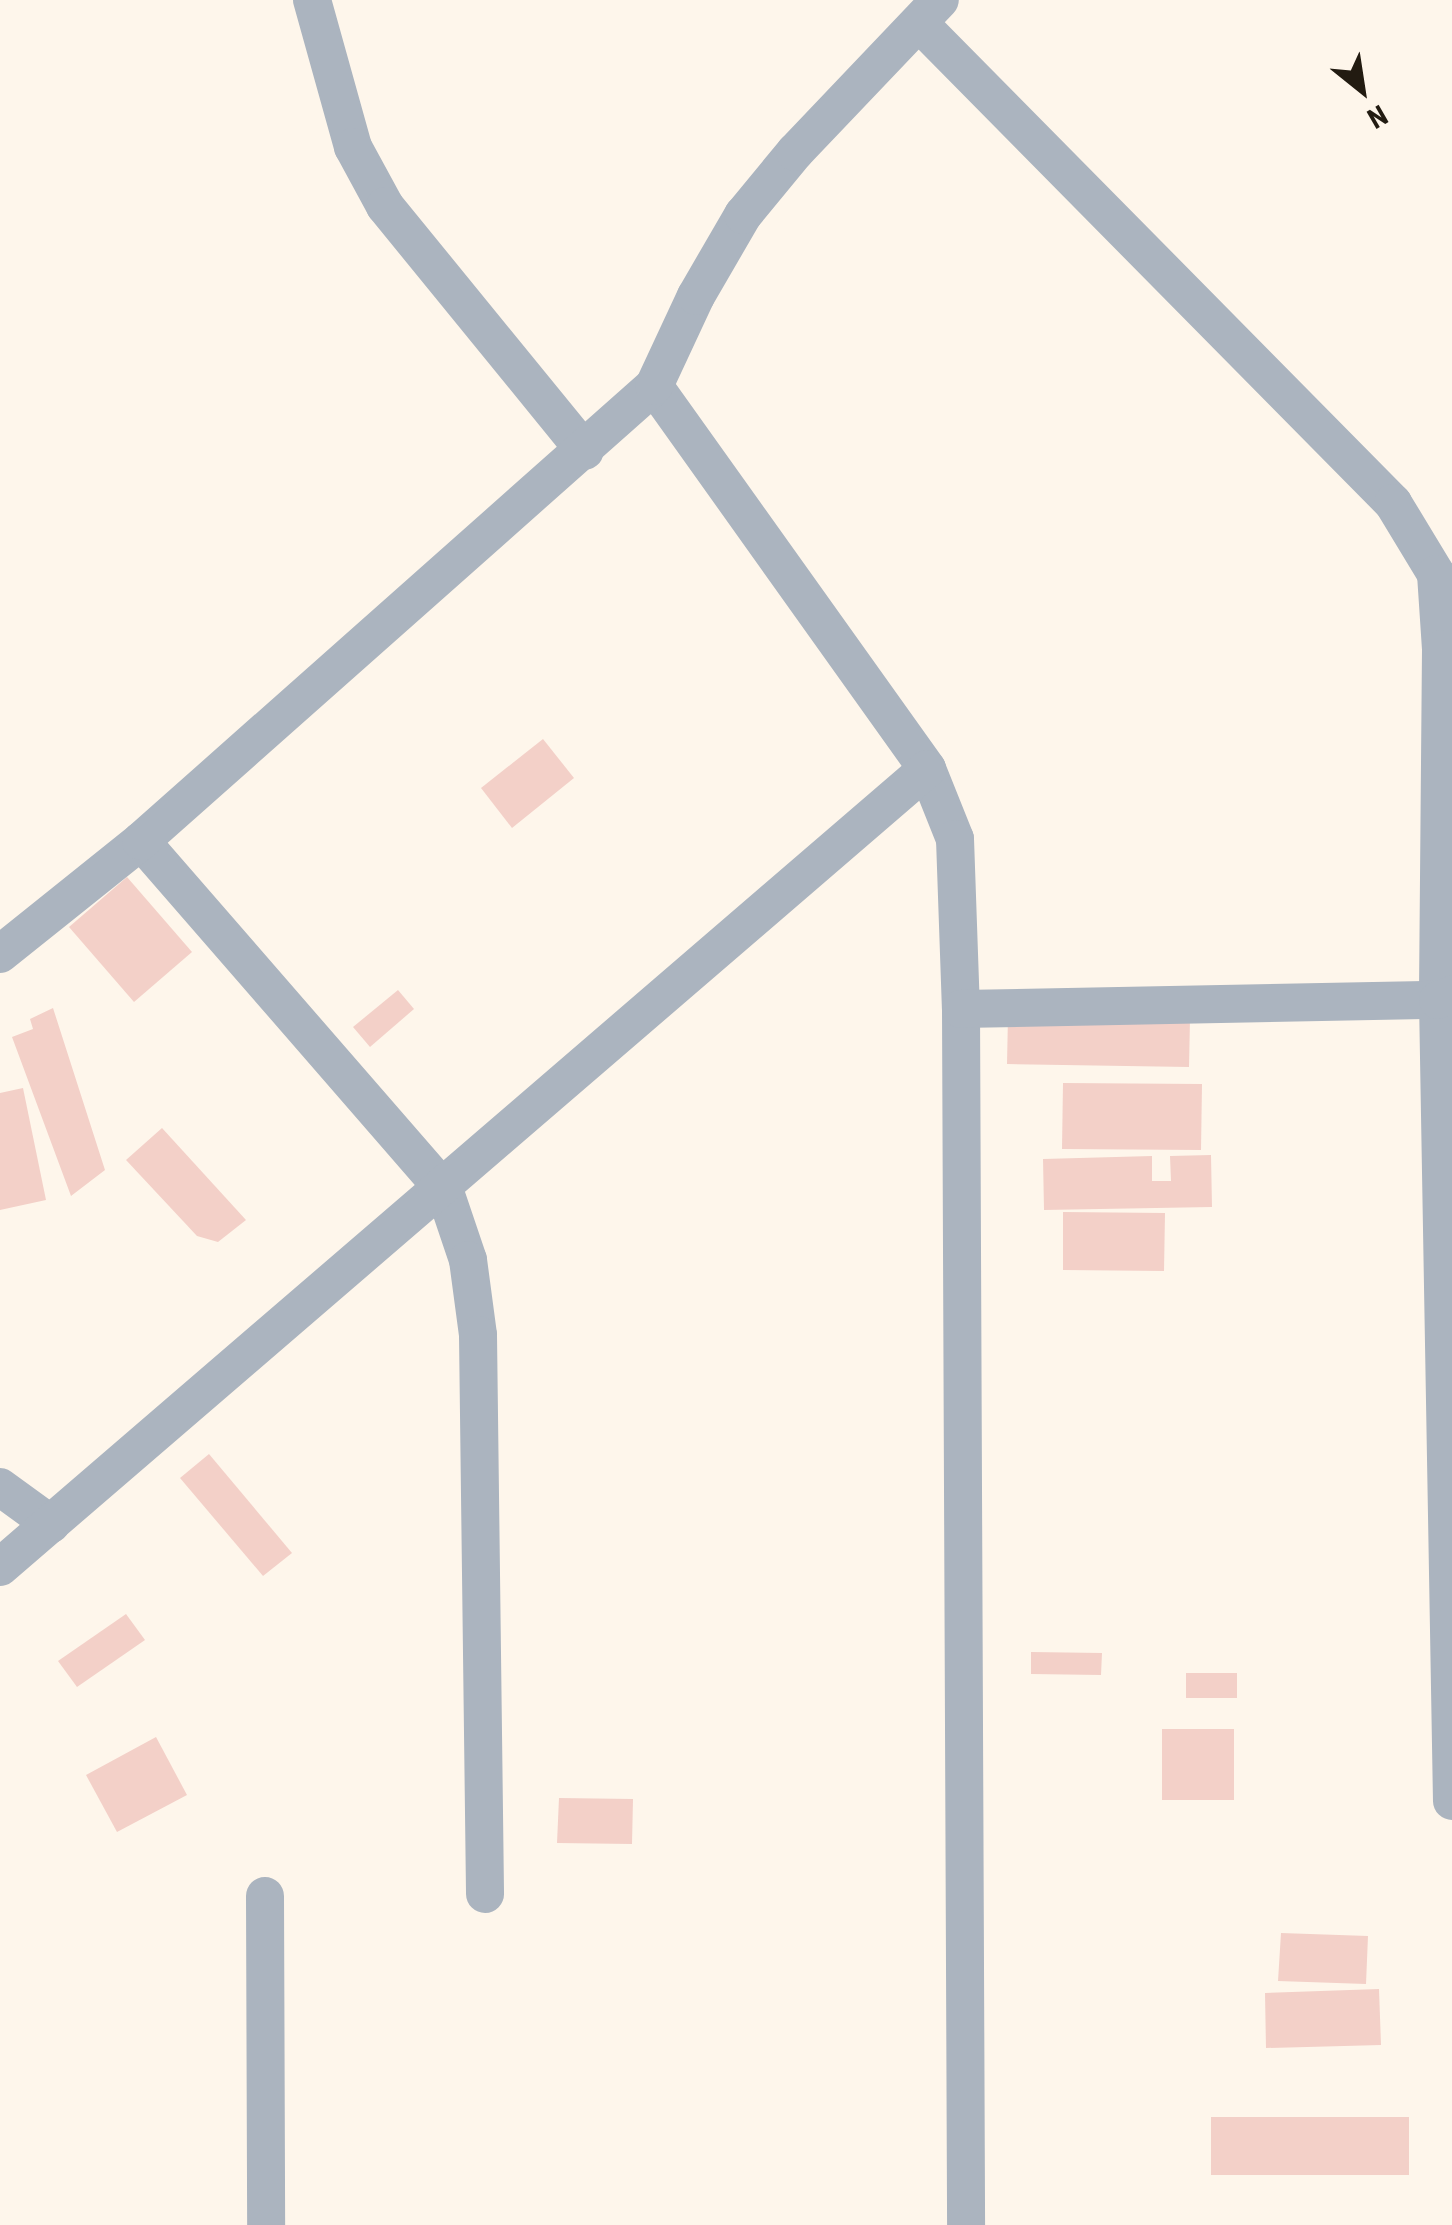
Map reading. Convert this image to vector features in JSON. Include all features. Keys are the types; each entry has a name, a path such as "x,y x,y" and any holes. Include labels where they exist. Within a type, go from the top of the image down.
{"street":[{"path":"312,0 353,147 385,206 584,451"},
{"path":"0,954 141,841 654,386 696,296 743,215 795,152 930,12 1393,503 1436,574 1441,649 1452,1802"},
{"path":"654,386 927,769 954,839 961,1008 966,2225"},
{"path":"0,1567 444,1189 927,769"},
{"path":"141,841 444,1189 468,1260 478,1334 485,1894"},
{"path":"961,1008 1445,998"},
{"path":"0,1487 50,1524"},
{"path":"265,1896 266,2225"}],"building":[{"path":"543,739 574,778 512,828 481,788"},
{"path":"127,877 192,952 134,1002 69,927"},
{"path":"398,990 414,1009 370,1047 353,1027"},
{"path":"53,1008 105,1170 71,1196 12,1037 33,1029 30,1019"},
{"path":"1008,1016 1190,1019 1189,1067 1007,1064"},
{"path":"1063,1083 1202,1084 1201,1150 1062,1149"},
{"path":"23,1088 46,1200 0,1210 0,1093"},
{"path":"162,1128 246,1220 218,1242 197,1236 126,1160"},
{"path":"1211,1155 1212,1207 1044,1210 1043,1159 1152,1156 1152,1181 1171,1181 1170,1156"},
{"path":"1063,1212 1165,1213 1164,1271 1063,1270"},
{"path":"209,1454 292,1553 263,1576 180,1478"},
{"path":"126,1614 145,1640 77,1687 58,1661"},
{"path":"1031,1652 1102,1653 1101,1675 1031,1674"},
{"path":"1186,1673 1237,1673 1237,1698 1186,1698"},
{"path":"1162,1729 1234,1729 1234,1800 1162,1800"},
{"path":"156,1737 187,1795 117,1832 86,1775"},
{"path":"559,1798 633,1799 632,1844 557,1843"},
{"path":"1281,1933 1368,1936 1366,1984 1278,1981"},
{"path":"1379,1989 1381,2045 1266,2048 1265,1993"},
{"path":"1211,2117 1409,2117 1409,2175 1211,2175"}]}
